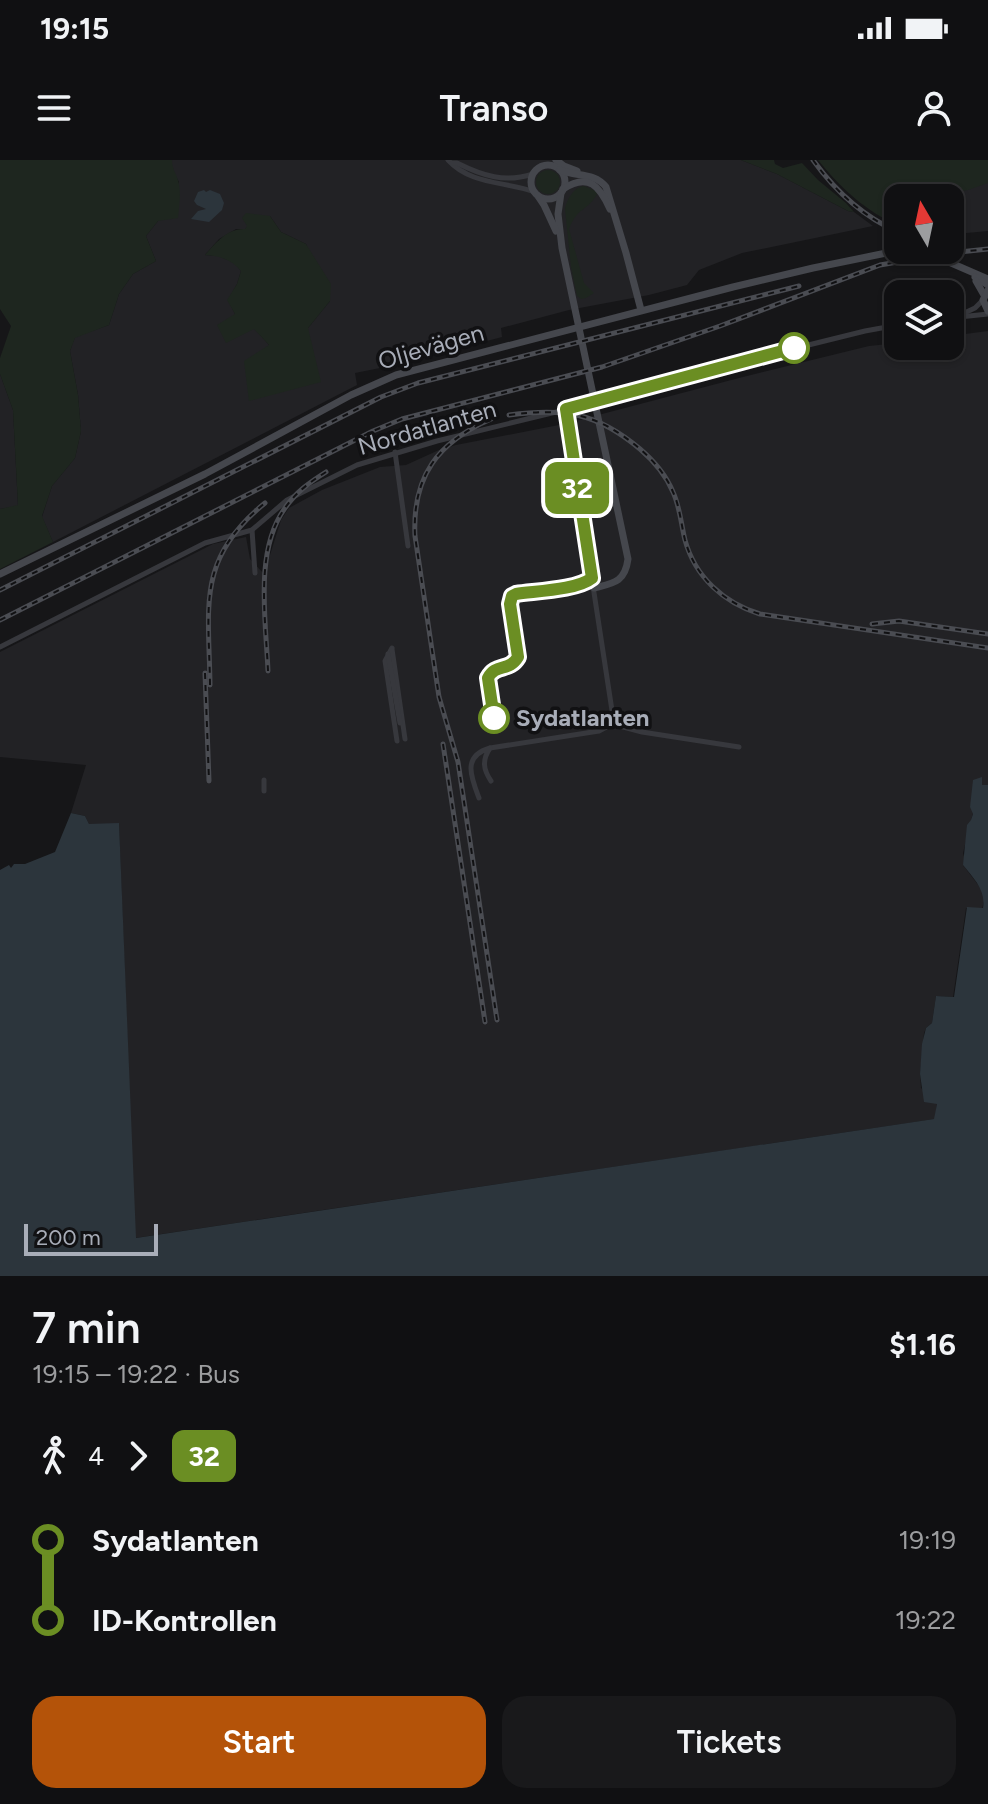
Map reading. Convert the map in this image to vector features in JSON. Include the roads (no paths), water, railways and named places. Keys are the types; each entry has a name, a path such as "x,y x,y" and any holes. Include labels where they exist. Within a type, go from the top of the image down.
{"street":[{"path":"537,160 531,182 550,216 562,248"},
{"path":"449,161 495,178 515,179 544,166 557,165 576,175 597,178 606,187 641,310"},
{"path":"449,161 455,168 479,179 548,199 577,182 593,184 601,191 618,226"},
{"path":"557,165 564,178 558,214 562,248 628,559 621,579 594,588"},
{"name":"Oljevägen","path":"0,574 205,474 380,381 641,310 813,268 884,254"},
{"path":"951,264 969,273 986,293 988,312 964,316"},
{"path":"955,266 988,279"},
{"path":"964,314 986,293"},
{"name":"Nordatlanten","path":"0,647 205,543 252,530 283,503 357,465 395,452 809,344 884,328"},
{"path":"479,798 471,777 477,753 490,748 605,730 612,724 566,409"},
{"path":"395,452 408,546"},
{"path":"252,530 255,573"},
{"path":"388,653 402,740"},
{"path":"612,724 642,732 739,747"},
{"path":"490,748 483,762 491,781"},
{"path":"264,780 264,791"}],"railway":[{"path":"813,160 851,202 884,224"},
{"path":"0,620 402,419 602,367 880,265 988,249"},
{"path":"0,590 381,397 418,383 799,286"},
{"path":"509,415 546,412 579,416 609,427 640,449 670,486 685,540 696,566 713,587 734,603 760,614 988,648"},
{"path":"491,419 456,439 432,464 418,496 415,536 439,697 458,762 497,1020"},
{"path":"268,671 264,587 269,545 275,525 289,502 326,472"},
{"path":"210,685 209,607 217,564 227,544 265,503"},
{"path":"872,624 899,621 988,634"},
{"path":"205,673 209,781"},
{"path":"443,744 485,1022"}],"place":[{"name":"Sydatlanten","path":"494,718"}]}
